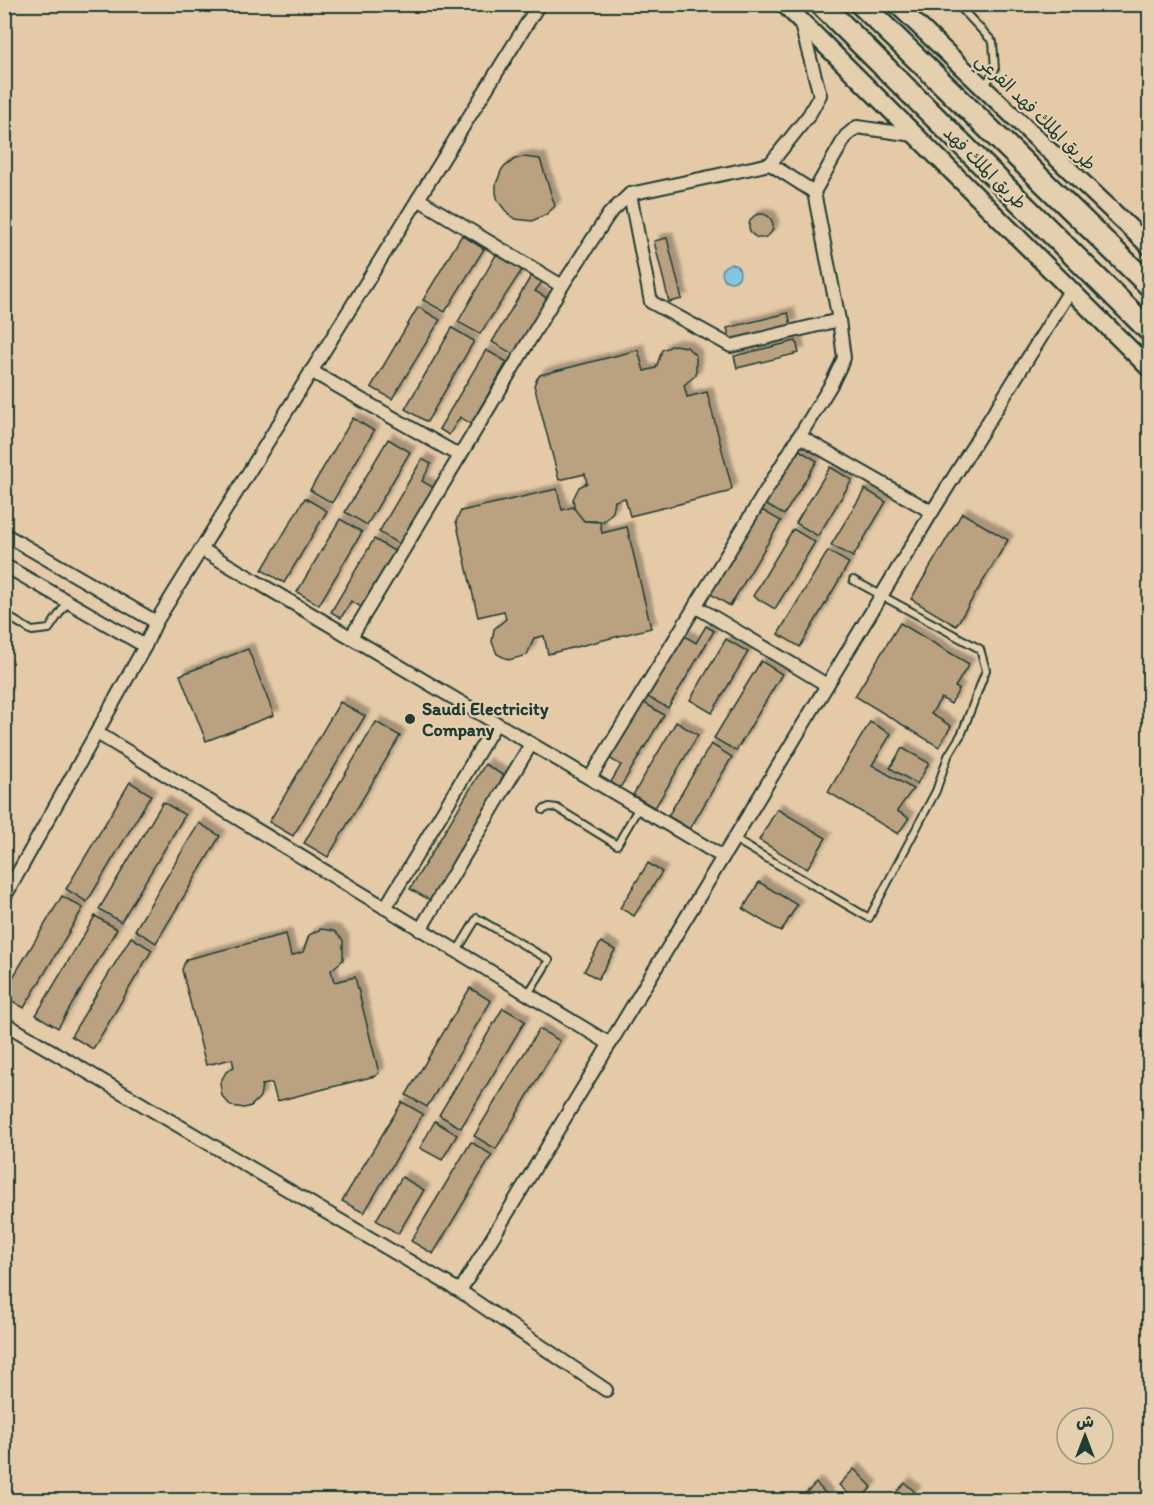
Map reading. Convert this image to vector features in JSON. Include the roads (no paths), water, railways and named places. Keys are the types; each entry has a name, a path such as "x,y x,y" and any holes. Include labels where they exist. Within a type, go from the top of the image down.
{"highway":[{"name":"طريق الملك فهد","path":"821,4 1149,331"},
{"name":"طريق الملك فهد","path":"861,4 1149,286"}],"main road":[{"path":"784,4 1149,369"},
{"name":"طريق الملك فهد الفرعي","path":"896,4 1149,247"}],"street":[{"path":"4,898 9,879 97,733 156,622 538,4"},
{"path":"351,638 562,286 609,214 630,194 770,164 809,115 820,94 800,20"},
{"path":"590,778 832,383 844,358 839,320 814,192 846,136 857,127 914,135"},
{"path":"770,164 814,192"},
{"path":"630,194 651,302 731,346 839,320"},
{"path":"418,199 562,286"},
{"path":"460,1291 932,512 1071,289"},
{"path":"311,371 460,456"},
{"path":"799,436 932,512"},
{"path":"4,534 156,622"},
{"path":"201,549 723,857"},
{"path":"4,565 145,646"},
{"path":"695,606 827,685"},
{"path":"385,909 496,723"},
{"path":"97,733 610,1044"},
{"path":"420,930 531,744"},
{"path":"4,1023 460,1291 606,1390"}],"lane":[{"path":"957,4 993,42 995,69 984,88"},
{"path":"734,838 869,918 936,791 948,756 962,733 986,670 980,649 853,580"},
{"path":"4,614 32,632 49,629 68,601"},
{"path":"543,810 549,807 557,808 616,845 639,807"},
{"path":"457,952 477,918 549,960 528,994"}],"water":[{"path":"731,264 737,267 740,273 737,279 731,282 725,279 722,273 725,267"}],"place":[{"name":"Saudi Electricity Company","path":"410,719"}]}
